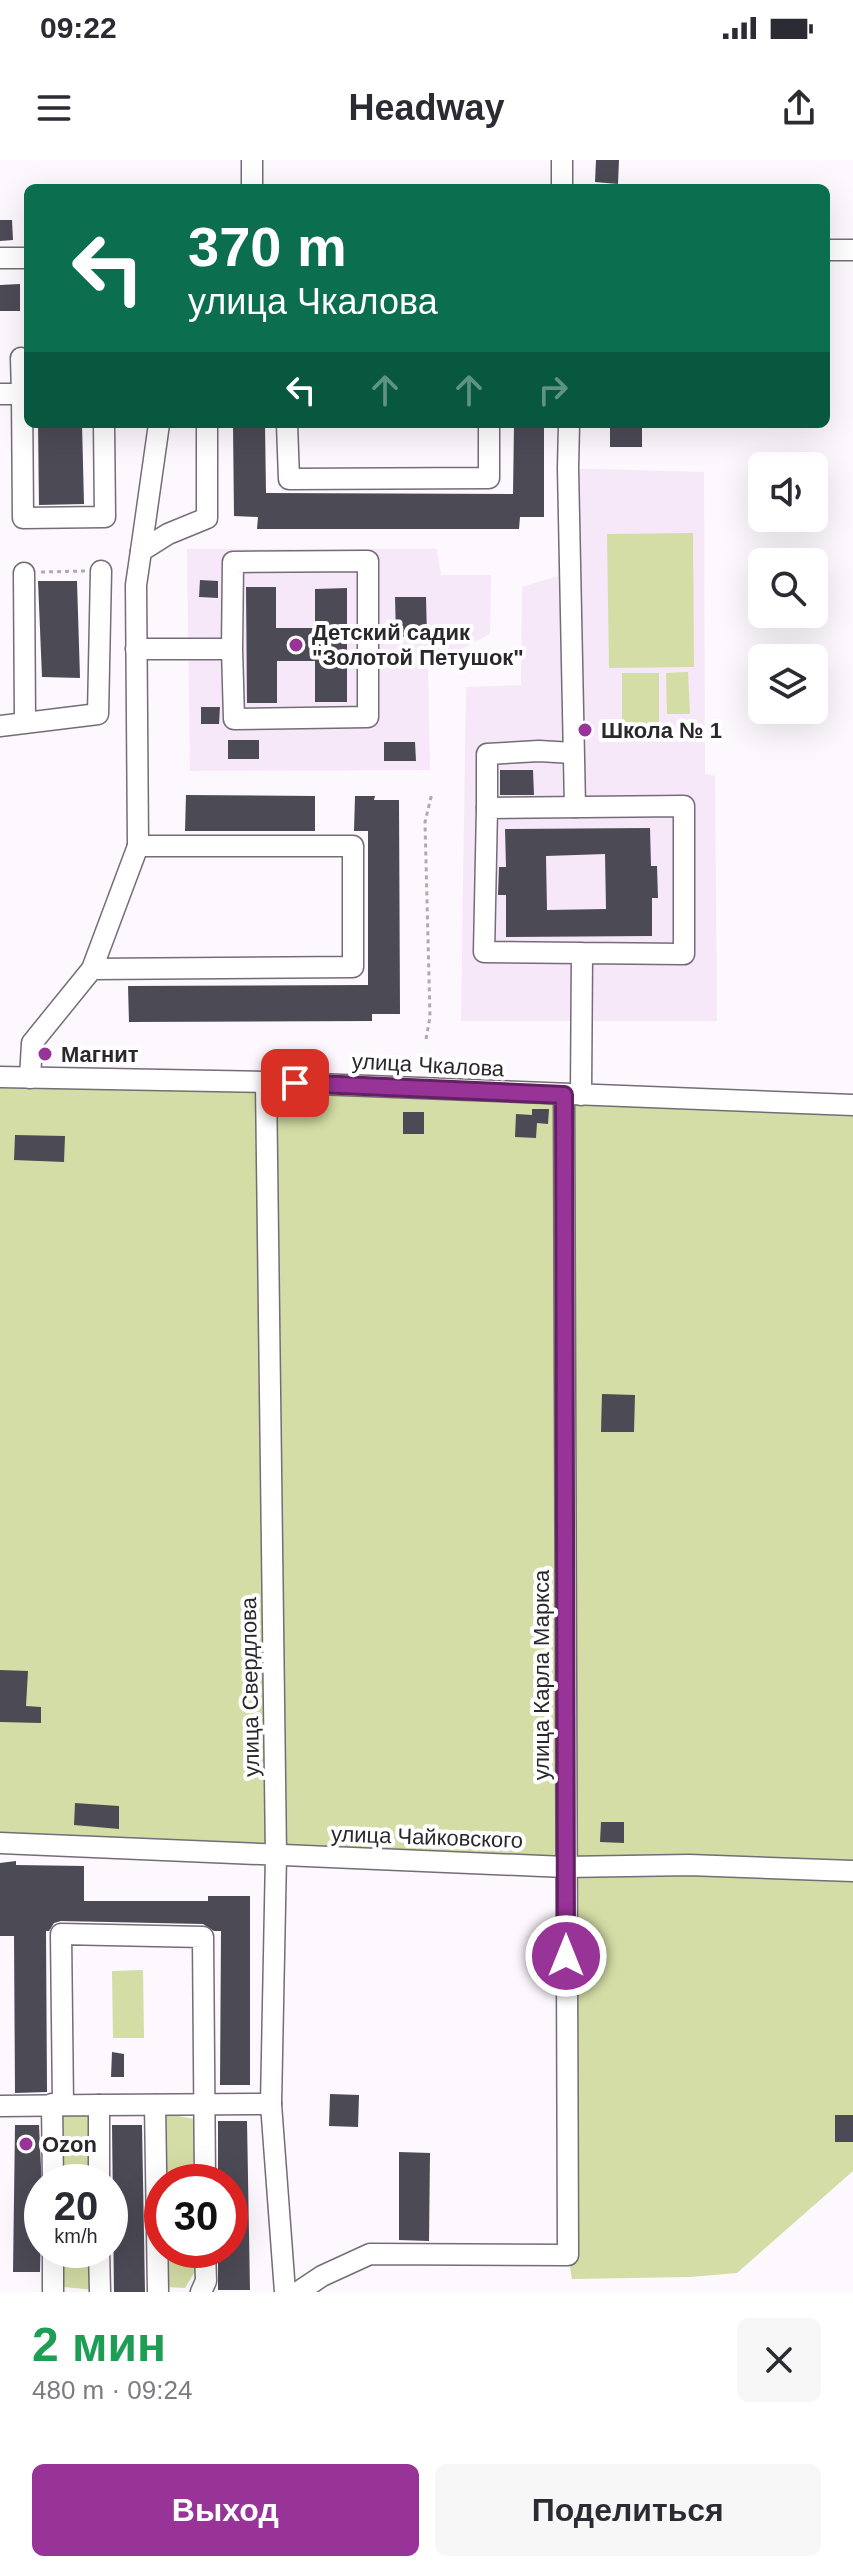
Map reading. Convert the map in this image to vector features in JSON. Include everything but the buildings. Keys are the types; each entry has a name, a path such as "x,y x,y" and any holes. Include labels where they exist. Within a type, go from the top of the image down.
{"street":[{"path":"252,160 252,184"},
{"path":"562,160 562,184"},
{"path":"830,250 853,250"},
{"path":"0,258 24,258"},
{"path":"21,358 23,518 105,517 104,428"},
{"path":"0,394 22,394"},
{"path":"30,1078 32,1043 92,969 138,846 136,585 158,428"},
{"path":"141,551 168,534 207,518 207,428"},
{"path":"287,428 289,479 304,479 489,478 489,428"},
{"path":"570,430 568,468 575,807"},
{"path":"368,561 368,717 234,719 232,649 233,562 368,561"},
{"path":"0,726 98,714 101,571"},
{"path":"24,573 25,721"},
{"path":"136,649 232,649"},
{"path":"487,808 684,806 684,954 484,952 487,754 573,753"},
{"path":"92,969 353,967 353,846 138,846"},
{"name":"улица Карла Маркса","path":"298,2292 322,2276 370,2254 568,2255 565,1867 572,1095 582,953"},
{"name":"улица Чкалова","path":"0,1077 266,1082 853,1105"},
{"name":"улица Свердлова","path":"266,1082 276,1856 271,2104 285,2292"},
{"name":"улица Чайковского","path":"0,1843 565,1867 689,1865 853,1871"},
{"path":"54,2164 61,1934 203,1937 205,2164"},
{"path":"0,2106 271,2104"},
{"path":"99,2105 99,2164"},
{"path":"155,2105 158,2292"},
{"path":"53,2268 53,2292"},
{"path":"99,2268 100,2292"},
{"path":"201,2292 206,2281 206,2268"}],"path":[{"path":"24,573 101,571"},
{"path":"426,1039 430,1017 425,822 432,793"}],"shaded area":[{"name":"Школа № 1","path":"558,468 704,472 705,774 715,776 717,1021 461,1021 466,687 521,685 522,587 558,576"},
{"path":"187,549 437,549 441,575 491,575 490,634 428,667 430,770 190,771"}],"green space":[{"path":"693,533 694,667 609,668 607,534"},
{"path":"688,672 690,714 667,714 666,673"},
{"path":"622,673 659,673 659,730 622,730"},
{"path":"0,1077 853,1105 853,2171 737,2273 572,2279 568,2255 565,1867 0,1843"},
{"path":"143,1970 144,2038 113,2038 112,1971"},
{"path":"61,2113 93,2113 94,2164 62,2164"},
{"path":"163,2113 194,2119 196,2164 164,2164"},
{"path":"63,2268 94,2268 95,2290 64,2287"},
{"path":"166,2268 197,2268 185,2288 166,2287"}],"place":[{"name":"Детский садик \"Золотой Петушок\"","path":"296,645"},
{"name":"Школа № 1","path":"585,730"},
{"name":"Магнит","path":"45,1054"},
{"name":"Ozon","path":"26,2144"}],"route":[{"path":"295,1083 564,1095 566,1956"}]}
